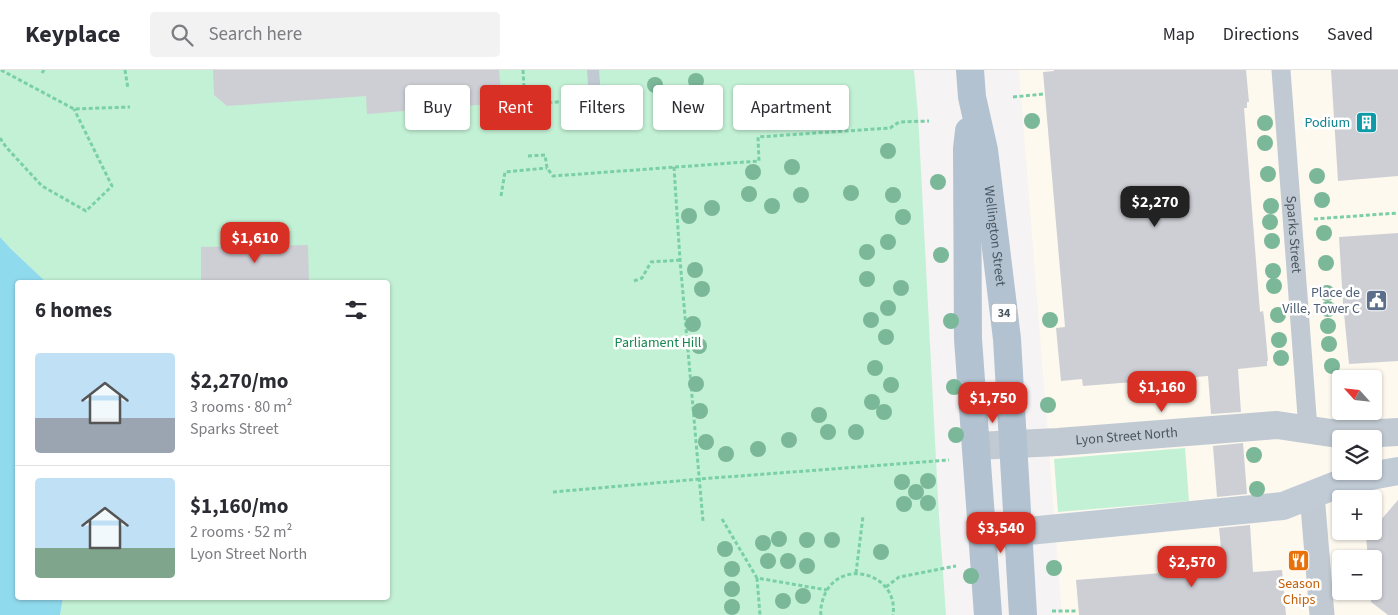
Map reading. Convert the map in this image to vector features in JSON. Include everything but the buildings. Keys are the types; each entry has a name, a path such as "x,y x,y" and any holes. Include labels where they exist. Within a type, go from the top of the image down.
{"main road":[{"name":"Wellington Street","path":"970,70 972,97 984,150 1007,339 1024,615"},
{"name":"Wellington Street","path":"972,97 967,149 968,330 988,615"},
{"path":"982,534 1283,506 1349,480 1398,471"}],"street":[{"name":"Sparks Street","path":"1282,70 1308,429"},
{"name":"Lyon Street North","path":"976,446 1277,425 1331,433 1398,432"},
{"path":"1312,494 1322,615"}],"lane":[{"path":"593,70 594,85"}],"path":[{"path":"1,70 74,109 130,107"},
{"path":"125,70 128,89"},
{"path":"523,70 525,105 561,102"},
{"path":"1013,97 1044,94"},
{"path":"0,138 42,186 86,211 112,186 74,109"},
{"path":"528,156 545,155 547,168 553,176 759,161 758,138 890,128 899,122 929,121"},
{"path":"674,167 680,260 703,520"},
{"path":"501,196 505,172 547,168"},
{"path":"1320,219 1398,213"},
{"path":"634,281 642,278 651,262 680,260"},
{"path":"553,492 700,478 949,460"},
{"path":"856,573 863,516"},
{"path":"722,520 757,578 760,615"},
{"path":"886,587 900,577 956,566"},
{"path":"822,615 822,600 827,590 835,581 856,573 878,580 886,587 892,597 893,615"},
{"path":"757,578 827,590"},
{"path":"1052,612 1078,611"}],"shaded area":[{"path":"1019,70 1398,70 1398,615 1062,615"}],"green space":[{"name":"Parliament Hill","path":"0,70 914,70 946,615 60,615 63,600 390,600 390,280 44,280 0,237"},
{"path":"1185,448 1189,501 1058,512 1054,459"}],"water":[{"path":"0,237 44,280 15,280 15,600 63,600 60,615 0,615"}],"place":[{"name":"Podium","path":"1366,123"},
{"name":"Place de Ville, Tower C","path":"1376,301"},
{"name":"Season Chips","path":"1299,561"}]}
